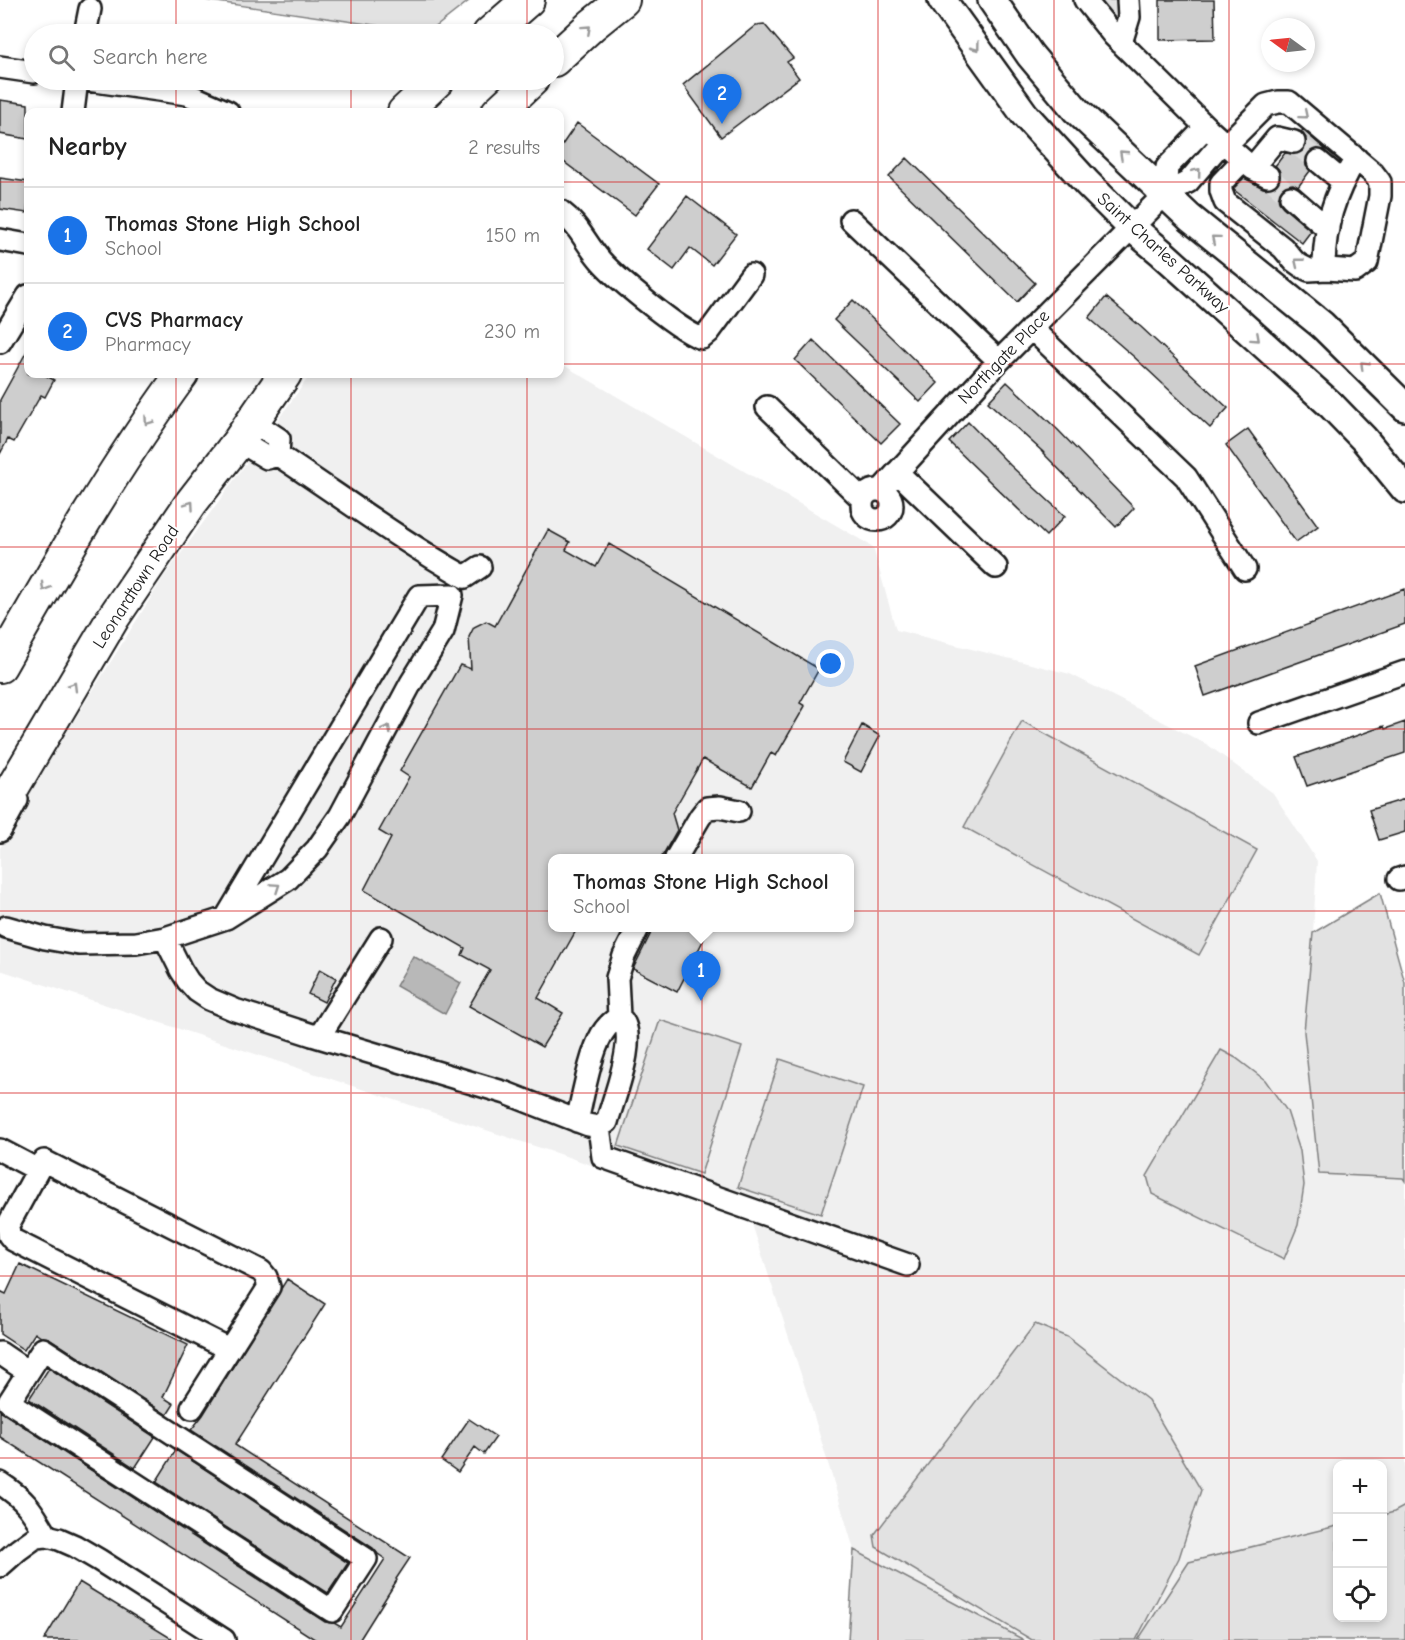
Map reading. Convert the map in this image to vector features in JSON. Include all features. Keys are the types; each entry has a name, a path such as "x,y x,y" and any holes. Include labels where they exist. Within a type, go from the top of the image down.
{"highway":[{"path":"500,24 528,0"},
{"path":"564,51 623,0"},
{"path":"408,108 427,90"},
{"path":"502,108 521,90"},
{"path":"0,672 71,541 144,426 179,378"},
{"name":"Leonardtown Road","path":"0,809 113,618 191,503 246,431 282,378"}],"main road":[{"name":"Saint Charles Parkway","path":"942,0 1025,115 1087,183 1131,227 1332,406 1364,439 1405,489"},
{"path":"992,0 1030,55 1076,110 1207,232 1322,325 1405,407"}],"street":[{"path":"1085,0 1121,43 1224,144 1254,168"},
{"path":"1121,43 1129,17 1128,0"},
{"path":"87,24 90,9"},
{"path":"0,67 24,71"},
{"path":"73,108 75,90"},
{"path":"159,90 187,94 220,108"},
{"name":"Northgate Place","path":"767,407 872,495 897,472 1031,328 1165,194 1188,182 1266,105 1278,102 1289,102 1356,158 1380,182 1380,196 1367,262 1355,271 1324,269"},
{"path":"1165,194 1167,167 1206,127"},
{"path":"1294,142 1277,138 1254,168 1221,183 1221,191 1225,202 1283,248 1294,261 1309,270 1324,269 1324,247 1335,198 1356,158"},
{"path":"1318,161 1342,181"},
{"path":"1291,197 1328,229"},
{"path":"564,214 576,225 601,262 686,331 702,338 709,332 751,275"},
{"path":"851,220 999,361"},
{"path":"0,240 24,244"},
{"path":"0,342 24,303"},
{"path":"1031,328 1186,477 1245,569"},
{"path":"246,431 267,458 278,455 421,551 465,576 480,567"},
{"path":"897,472 996,567"},
{"path":"2,924 45,938 78,944 136,943 165,938 226,918 288,879 317,849 340,816 411,683 443,631 452,595 419,597 226,918"},
{"path":"1259,723 1405,672"},
{"path":"0,831 42,756 49,726"},
{"path":"678,854 707,808 720,807 739,811"},
{"path":"619,1017 617,978 636,932"},
{"path":"165,938 188,981 209,999 235,1010 319,1037 507,1093 577,1121 599,1127 607,1122 628,1046 627,1028 623,1019 619,1017"},
{"path":"319,1037 381,938"},
{"path":"577,1121 602,1034 611,1022 619,1017"},
{"path":"599,1127 603,1157 908,1264"},
{"path":"0,1150 38,1170"},
{"path":"192,1408 269,1287 266,1277 261,1272 44,1161 8,1226 9,1235 13,1240 229,1349"},
{"path":"43,1349 366,1559 332,1611 9,1402 28,1372 43,1349"},
{"path":"0,1353 28,1372"},
{"path":"0,1483 19,1495 33,1511 47,1536"},
{"path":"0,1566 36,1537 47,1536 59,1539 99,1560 224,1640"}],"shaded area":[{"path":"204,0 470,0 439,24 367,24"},
{"path":"1093,0 1120,0 1120,22 1108,21"},
{"path":"564,365 873,547 896,630 1070,674 1208,745 1273,793 1317,861 1304,1032 1405,1181 1405,1506 1387,1514 1387,1460 1333,1460 1333,1527 1189,1562 1144,1640 1013,1640 854,1550 807,1393 751,1221 568,1157 0,970 0,848 42,772 163,578 308,378 564,378"},
{"path":"1022,721 1257,850 1199,955 964,827"},
{"path":"1380,893 1405,983 1405,1181 1403,1178 1319,1174 1304,1032 1313,933"},
{"path":"413,956 461,983 445,1014 396,986"},
{"path":"660,1020 742,1047 701,1174 618,1146"},
{"path":"1221,1050 1236,1058 1265,1080 1287,1111 1300,1151 1304,1185 1298,1225 1284,1259 1152,1194 1147,1176"},
{"path":"780,1059 863,1087 821,1214 738,1187"},
{"path":"1035,1324 1067,1337 1148,1400 1201,1490 1179,1558 1136,1640 1032,1640 876,1547 874,1535"},
{"path":"1405,1506 1405,1640 1138,1640 1189,1562 1333,1527 1333,1622 1387,1622 1387,1514"},
{"path":"854,1550 1024,1640 848,1640"}],"building":[{"path":"1160,0 1214,0 1215,39 1160,40"},
{"path":"764,24 793,58 787,62 799,78 721,137 683,85 756,25"},
{"path":"0,100 28,104 28,108 24,108 24,138 0,134"},
{"path":"577,123 659,184 635,215 564,162 564,142"},
{"path":"1303,130 1326,150 1314,149 1309,152 1305,159 1310,171 1298,187 1293,184 1286,185 1278,195 1283,207 1311,231 1302,243 1234,188 1244,178 1263,188 1269,189 1275,186 1281,176 1275,166 1285,153 1298,154 1306,145 1306,138 1301,132"},
{"path":"907,158 1035,283 1017,302 889,177"},
{"path":"0,178 24,181 24,213 0,209"},
{"path":"687,196 736,234 712,265 690,248 674,270 647,249"},
{"path":"1106,297 1228,408 1210,428 1089,318"},
{"path":"853,300 938,383 920,402 834,320"},
{"path":"813,340 900,424 881,443 795,360"},
{"path":"24,356 24,378 54,380 45,397 41,395 14,442 8,439 0,454 0,400"},
{"path":"1007,382 1058,430 1134,508 1116,527 1043,452 988,402"},
{"path":"968,422 1065,516 1046,536 949,442"},
{"path":"1248,429 1318,526 1296,542 1226,445"},
{"path":"548,530 570,542 566,550 596,567 609,544 819,669 800,703 805,706 776,756 771,753 752,787 703,759 672,813 677,830 663,854 548,854 548,932 575,932 538,998 563,1013 542,1047 469,1006 490,970 462,955 465,948 364,890 391,838 379,831 409,777 400,771 460,665 471,669 469,637 474,627 486,621 495,626"},
{"path":"1405,589 1405,624 1205,696 1195,666"},
{"path":"1405,722 1405,753 1307,786 1296,757 1384,726 1385,729"},
{"path":"862,725 880,736 861,772 843,762"},
{"path":"1405,799 1405,832 1379,840 1369,810"},
{"path":"652,932 707,932 677,992 633,969"},
{"path":"320,969 336,978 324,1002 308,994"},
{"path":"20,1264 188,1345 163,1397 174,1404 167,1415 49,1338 35,1333 24,1350 0,1334 0,1291 6,1294"},
{"path":"287,1279 325,1304 235,1445 410,1558 361,1640 316,1640 0,1437 0,1411 325,1622 341,1627 385,1559 373,1548 191,1430 203,1415"},
{"path":"49,1368 155,1437 135,1468 29,1399"},
{"path":"469,1419 496,1437 484,1454 475,1447 458,1472 441,1460"},
{"path":"176,1450 348,1563 328,1593 156,1482"},
{"path":"79,1582 174,1640 44,1640"}],"tunnel":[{"path":"1294,142 1318,161"},
{"path":"1268,176 1291,197"}],"place":[{"name":"CVS Pharmacy","path":"722,124"},
{"name":"Thomas Stone High School","path":"701,1001"}]}
